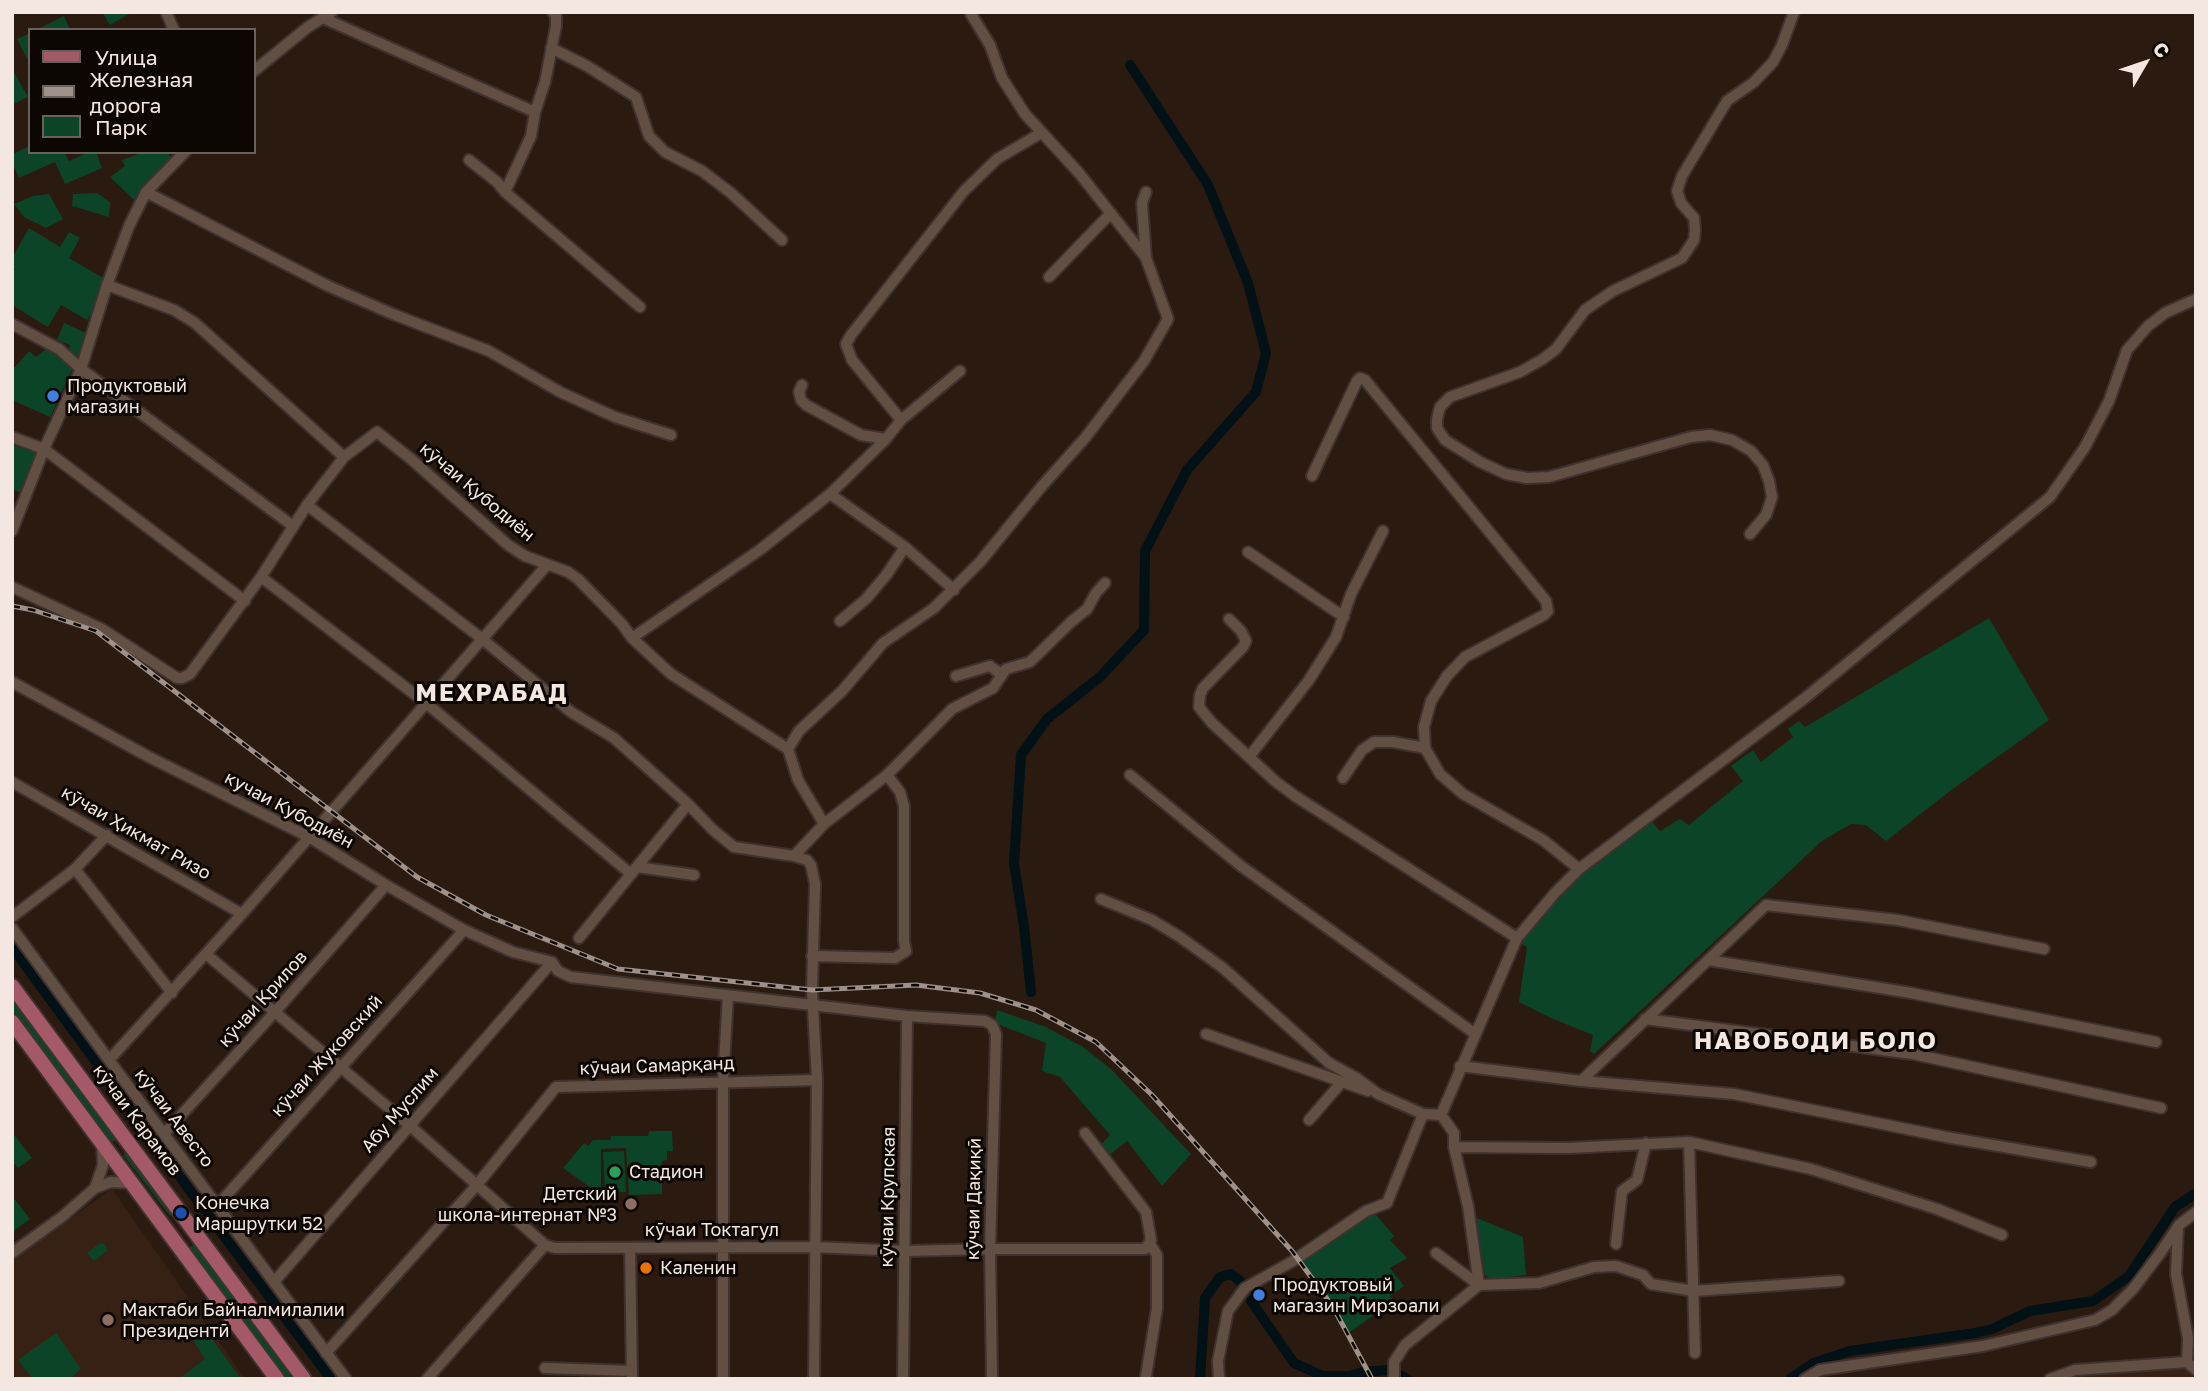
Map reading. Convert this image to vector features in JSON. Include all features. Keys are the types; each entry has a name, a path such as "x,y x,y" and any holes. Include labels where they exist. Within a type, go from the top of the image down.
{"main road":[{"name":"кӯчаи Карамов","path":"12,986 304,1379"},
{"path":"12,1021 277,1379"},
{"path":"92,1129 96,1118 109,1114"},
{"path":"171,1238 191,1224"}],"street":[{"path":"166,12 173,28"},
{"path":"505,192 531,136 556,26 556,15 553,12"},
{"path":"1750,534 1766,515 1772,497 1769,481 1763,465 1751,451 1732,440 1710,435 1691,437 1549,477 1527,478 1497,470 1445,440 1437,428 1437,419 1440,407 1450,397 1520,372 1543,359 1556,349 1585,310 1613,291 1682,258 1694,240 1695,230 1694,218 1681,203 1677,191 1682,176 1727,102 1754,82 1773,62 1794,12"},
{"path":"971,14 990,45 1002,78 1025,114 1079,173 1146,258"},
{"path":"256,69 327,15 535,112"},
{"path":"551,48 587,66 636,97 649,136 665,152 722,186 782,240"},
{"path":"901,420 852,360 846,344 964,191 997,159 1041,133"},
{"path":"12,531 44,449 81,369 129,226 146,192 183,154"},
{"path":"469,160 640,307"},
{"path":"146,192 328,286 394,315 489,351 560,392 615,417 671,435"},
{"path":"824,824 798,780 788,749 799,730 842,691 883,643 934,608 954,590 1085,438 1144,361 1168,319 1146,258 1142,204 1146,192"},
{"path":"1049,277 1111,213"},
{"path":"12,587 102,629 177,678 186,677 245,601 307,505 344,457 195,323 174,310 107,285"},
{"path":"1441,1115 1517,938 1555,893 1579,869 1805,698 2050,497 2085,447 2109,401 2127,350 2148,326 2165,313 2196,299"},
{"path":"12,324 59,349 81,369 293,526"},
{"path":"632,638 761,549 830,494 886,439 901,420 960,371"},
{"path":"1312,476 1357,381 1360,378 1365,380 1546,601 1548,611 1544,615 1465,657 1447,677 1432,701 1424,727 1425,748 1440,774 1463,793 1543,840 1579,869"},
{"path":"802,385 799,393 806,405 861,435 886,439"},
{"name":"кӯчаи Қубодиён","path":"344,457 377,432 508,545 547,565 568,572 583,583 632,638 670,674 788,749"},
{"path":"12,437 44,449 245,601"},
{"path":"830,494 905,547 954,590"},
{"path":"307,505 481,638 571,712 614,738 688,804 720,837 734,847 807,860 814,872 812,956 817,1080 814,1379"},
{"path":"1249,757 1309,680 1336,638 1352,594 1383,531"},
{"path":"840,621 866,599 905,547"},
{"path":"1248,552 1344,617"},
{"path":"109,1060 242,914 547,565"},
{"path":"261,577 426,703 634,870 694,875"},
{"path":"794,856 824,824 887,775 952,709 993,688 1000,674 1006,669 1030,662 1087,609 1105,583"},
{"path":"1229,619 1241,631 1245,644 1203,688 1200,695 1199,707 1212,723 1295,796 1517,938"},
{"path":"956,676 990,666 1000,674"},
{"name":"кучаи Кубодиён","path":"12,682 149,757 309,837 464,930 513,952 552,962 558,971 571,977 988,1023"},
{"path":"1343,778 1362,750 1374,742 1393,741 1425,748"},
{"path":"812,956 895,958 906,951 904,806 900,792 887,775"},
{"path":"1130,775 1241,866 1475,1033"},
{"name":"кӯчаи Ҳикмат Ризо","path":"12,782 242,914"},
{"path":"579,938 688,804"},
{"path":"12,916 75,869 107,835"},
{"path":"75,869 172,993"},
{"name":"кӯчаи Крилов","path":"164,1134 386,885"},
{"path":"1101,899 1152,920 1180,937 1223,968 1329,1063 1378,1094"},
{"path":"1581,1081 1766,905 1898,920 2044,949"},
{"name":"кӯчаи Авесто","path":"12,928 346,1379"},
{"name":"кӯчаи Жуковский","path":"218,1206 464,930"},
{"path":"206,954 409,1125 545,1245 427,1379"},
{"path":"1707,960 1911,993 2156,1042"},
{"name":"Абу Муслим","path":"274,1282 552,962"},
{"path":"723,1379 723,1082 728,995"},
{"name":"кӯчаи Крупская","path":"903,1379 907,1016"},
{"path":"1645,1019 1913,1054 2161,1108"},
{"name":"кӯчаи Дақиқӣ","path":"988,1023 996,1034 990,1249 992,1379"},
{"path":"1206,1034 1378,1094 1423,1114 1441,1115"},
{"path":"1460,1066 1581,1081 1734,1094 1946,1137 2091,1162"},
{"name":"кӯчаи Самарқанд","path":"326,1353 476,1186 556,1087 817,1080"},
{"path":"1310,1120 1341,1083"},
{"path":"1219,1379 1219,1361 1228,1311 1245,1289 1293,1261 1366,1211 1387,1203 1423,1114"},
{"path":"1441,1115 1454,1133 1454,1147 1468,1206 1479,1285"},
{"path":"1085,1133 1146,1212 1150,1244 1157,1255 1157,1308 1146,1376"},
{"path":"1454,1147 1568,1148 1689,1142 1811,1169 1937,1209 2002,1235"},
{"path":"1689,1142 1695,1353"},
{"path":"95,1188 103,1165 102,1143"},
{"path":"1616,1244 1622,1191 1636,1180 1646,1143"},
{"path":"12,1253 95,1188 111,1182 132,1183"},
{"path":"1805,1379 1820,1370 1983,1346 2095,1320 2112,1310 2133,1289 2179,1225 2196,1212"},
{"path":"2179,1225 2176,1275 2188,1338 2187,1362"},
{"name":"кӯчаи Токтагул","path":"545,1245 564,1249 814,1247 906,1251 1144,1250 1150,1244"},
{"path":"545,1368 632,1375 630,1248"},
{"path":"1436,1253 1479,1285"},
{"path":"1394,1379 1394,1362 1405,1345 1479,1285 1539,1283 1594,1267 1616,1266 1643,1275 1651,1284 1694,1291 1839,1281"},
{"path":"2050,1379 2075,1370 2187,1362 2196,1370"}],"shaded area":[{"name":"Мактаби Байналмилалии Президентӣ","path":"112,1189 245,1379 12,1379 12,1261"},
{"path":"2186,1367 2196,1379 2065,1379 2087,1372"}],"green space":[{"path":"102,12 128,12 129,14 110,25"},
{"path":"64,16 69,28 40,28"},
{"path":"28,34 28,60 17,39"},
{"path":"12,69 28,97 12,105"},
{"path":"28,147 28,154 65,154 69,161 85,154 97,154 102,168 65,184 55,162 19,178 12,162 12,154"},
{"path":"138,154 169,154 171,157 134,200 110,177 125,166 122,160"},
{"path":"97,193 110,202 109,217 72,206 73,194"},
{"path":"49,194 63,219 46,228 24,217 14,204 33,196"},
{"path":"29,228 60,247 69,232 80,238 69,258 110,282 87,320 61,305 48,327 12,305 12,274 15,269 12,267 12,258"},
{"path":"64,323 90,335 81,357 68,351 70,345 57,340"},
{"path":"50,346 74,366 50,417 12,400 12,367 29,351 36,357"},
{"path":"12,444 21,448 23,444 39,451 21,493 12,489"},
{"path":"1989,618 2049,720 1886,841 1866,825 1851,824 1822,841 1594,1054 1590,1051 1593,1035 1519,1002 1527,947 1521,944 1546,906 1579,872 1650,819 1660,831 1680,819 1689,825 1743,781 1731,766 1753,750 1761,762 1793,737 1788,729 1799,721 1805,727"},
{"path":"12,994 120,1137 112,1142 12,1010"},
{"path":"997,1010 1046,1027 1083,1047 1111,1069 1191,1154 1162,1186 1127,1141 1108,1156 1100,1146 1110,1135 1060,1077 1042,1071 1046,1043 995,1023"},
{"path":"649,1131 672,1131 673,1151 667,1151 667,1160 662,1161 662,1194 629,1195 626,1148 601,1149 601,1195 563,1168 584,1143 588,1146 593,1140 610,1140 611,1136 648,1136"},
{"path":"12,1132 32,1158 18,1168 12,1161"},
{"path":"125,1149 174,1216 169,1215 124,1156"},
{"name":"Стадион","path":"624,1151 626,1192 605,1193 603,1152"},
{"path":"12,1196 30,1219 12,1232"},
{"path":"1372,1210 1394,1236 1390,1240 1407,1258 1390,1268 1404,1286 1390,1296 1394,1301 1347,1334 1298,1259"},
{"path":"1474,1217 1523,1237 1526,1275 1491,1279 1485,1275"},
{"path":"100,1243 106,1245 107,1251 94,1261 87,1253"},
{"path":"196,1243 295,1379 284,1379 189,1248"},
{"path":"200,1323 241,1379 179,1379 205,1359 190,1335"},
{"path":"56,1333 81,1369 70,1379 33,1379 18,1360"}],"waterway":[{"path":"1031,992 1014,864 1021,755 1047,719 1100,677 1144,630 1145,551 1187,470 1256,392 1266,353 1248,283 1208,185 1130,65"},
{"path":"12,947 331,1379"},
{"path":"1790,1379 1814,1363 1850,1351 1975,1333 1992,1329 2030,1311 2093,1301 2129,1276 2175,1207 2196,1193"},
{"path":"1200,1379 1205,1298 1220,1277 1231,1274 1240,1281"},
{"path":"1251,1301 1294,1363 1323,1376 1350,1376 1388,1370"},
{"path":"1395,1372 1407,1379"}],"railway":[{"path":"12,606 33,610 96,631 417,877 486,915 618,969 812,990 916,985 980,993 1036,1010 1096,1042 1152,1095 1292,1251 1333,1307 1372,1379"}],"place":[{"name":"Продуктовый магазин","path":"53,396"},
{"name":"Стадион","path":"615,1172"},
{"name":"Детский школа-интернат №3","path":"631,1204"},
{"name":"Конечка Маршрутки 52","path":"181,1213"},
{"name":"Каленин","path":"646,1268"},
{"name":"Продуктовый магазин Мирзоали","path":"1259,1295"},
{"name":"Мактаби Байналмилалии Президентӣ","path":"108,1320"}],"district":[{"name":"МЕХРАБАД","path":"492,693"},
{"name":"НАВОБОДИ БОЛО","path":"1816,1041"}]}
